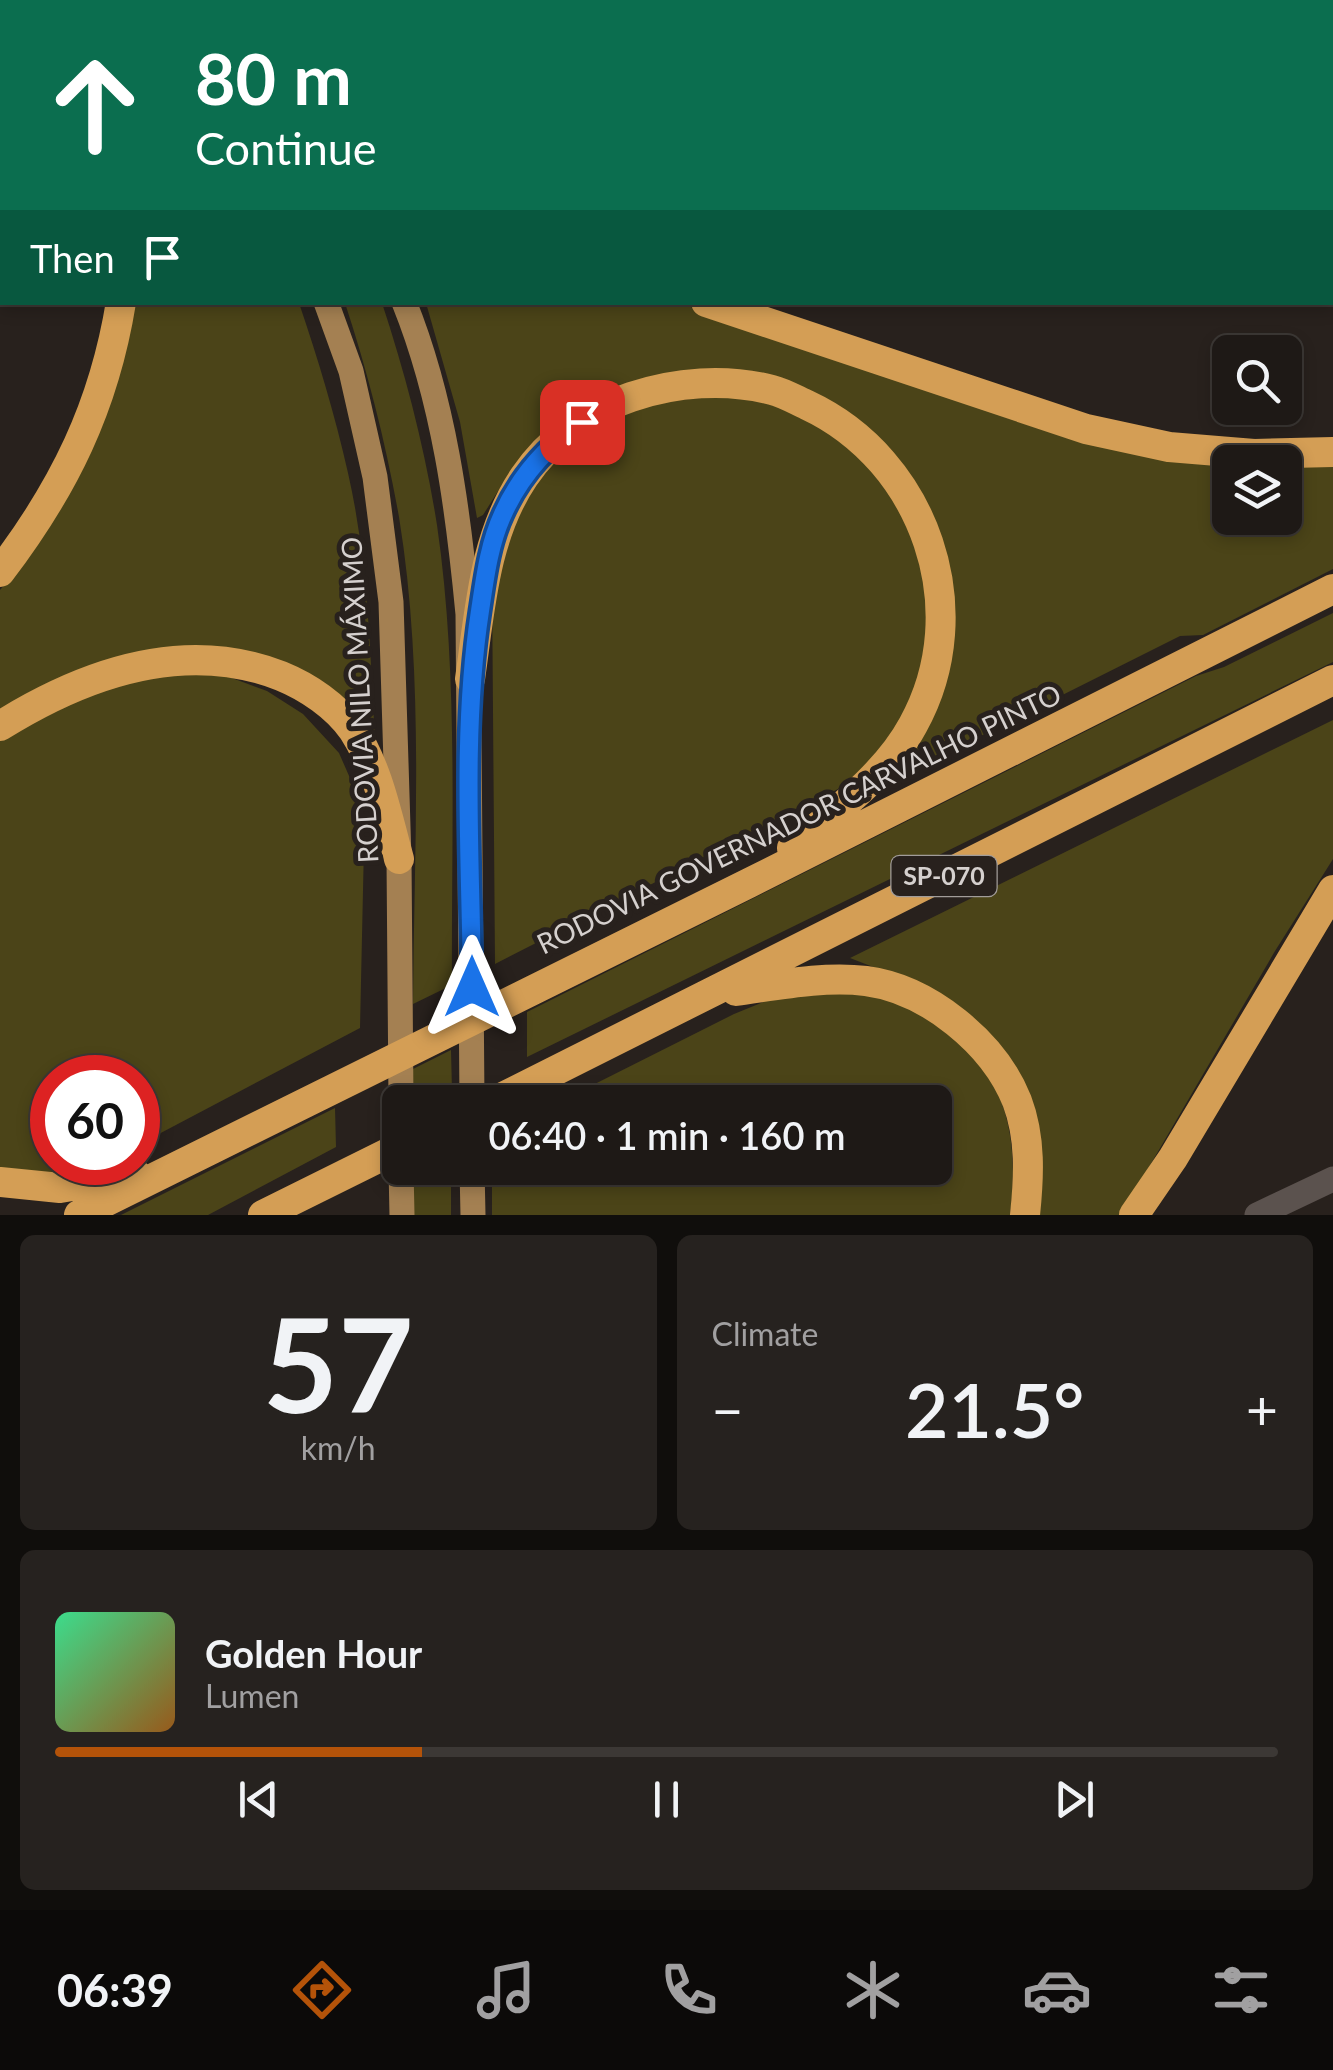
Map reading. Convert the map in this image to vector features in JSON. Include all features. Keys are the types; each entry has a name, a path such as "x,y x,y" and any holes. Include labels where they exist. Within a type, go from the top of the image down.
{"highway":[{"path":"0,572 61,484 93,415 114,351 122,305"},
{"path":"715,305 1086,430 1168,447 1254,454 1333,452"},
{"path":"470,679 488,560 502,515 525,475 558,438 605,405 665,385 720,383 774,390 827,415 878,454 912,503 936,558 942,615 935,674 913,726 884,766 844,805 749,883"},
{"name":"RODOVIA GOVERNADOR CARVALHO PINTO","path":"79,1215 1333,588"},
{"path":"0,726 78,684 122,670 173,659 220,659 256,666 296,682 328,703 352,730 372,768 399,859"},
{"name":"SP-070","path":"529,1085 1333,680"},
{"path":"1134,1215 1333,890"},
{"path":"708,995 804,981 869,981 912,995 945,1014 1000,1069 1017,1101 1028,1154 1024,1215"},
{"path":"263,1215 382,1156"},
{"path":"0,1182 60,1188 184,1165"}],"main road":[{"name":"RODOVIA NILO MÁXIMO","path":"327,305 351,371 376,478 391,602 401,1085"},
{"path":"405,305 417,333 444,439 462,546 470,679 472,1085"},
{"path":"401,1185 402,1215"},
{"path":"472,1185 473,1215"}],"street":[{"path":"1257,1215 1333,1178"}],"shaded area":[{"path":"132,305 300,305 332,408 355,506 367,606 375,741 223,649 0,712 0,590 13,574"},
{"path":"346,305 383,305 421,441 444,582 452,755 452,985 413,1004 416,760 412,638 399,517 369,382"},
{"path":"427,305 685,305 993,411 1212,460 1212,535 1302,535 1302,466 1333,464 1333,569 1203,635 1180,636 891,781 911,754 946,678 904,468 718,372 537,444 477,518 460,422"},
{"path":"742,394 790,407 870,461 904,512 923,561 931,612 925,670 905,719 875,759 838,789 495,964 492,584 510,512 561,451 637,404"},
{"path":"1333,613 1333,662 527,1057 527,1012 1196,676 1224,667"},
{"path":"174,673 224,675 267,691 303,714 339,753 357,794 364,845 360,1028 160,1133 160,1055 30,1055 30,1172 0,1169 0,740 59,704 121,683"},
{"path":"1333,720 1333,859 1121,1215 1036,1215 1040,1144 927,988 850,958"},
{"path":"829,986 927,1011 971,1050 986,1070 1006,1114 1013,1163 1010,1215 492,1215 492,1185 952,1185 952,1085 593,1085 734,1014 790,991"},
{"path":"451,1050 452,1085 413,1085 413,1069"},
{"path":"335,1108 336,1147 208,1215 121,1215"},
{"path":"413,1185 451,1185 451,1215 413,1215"}],"route":[{"path":"472,987 470,679 488,560 502,515 525,475 558,438 582,422"}]}
